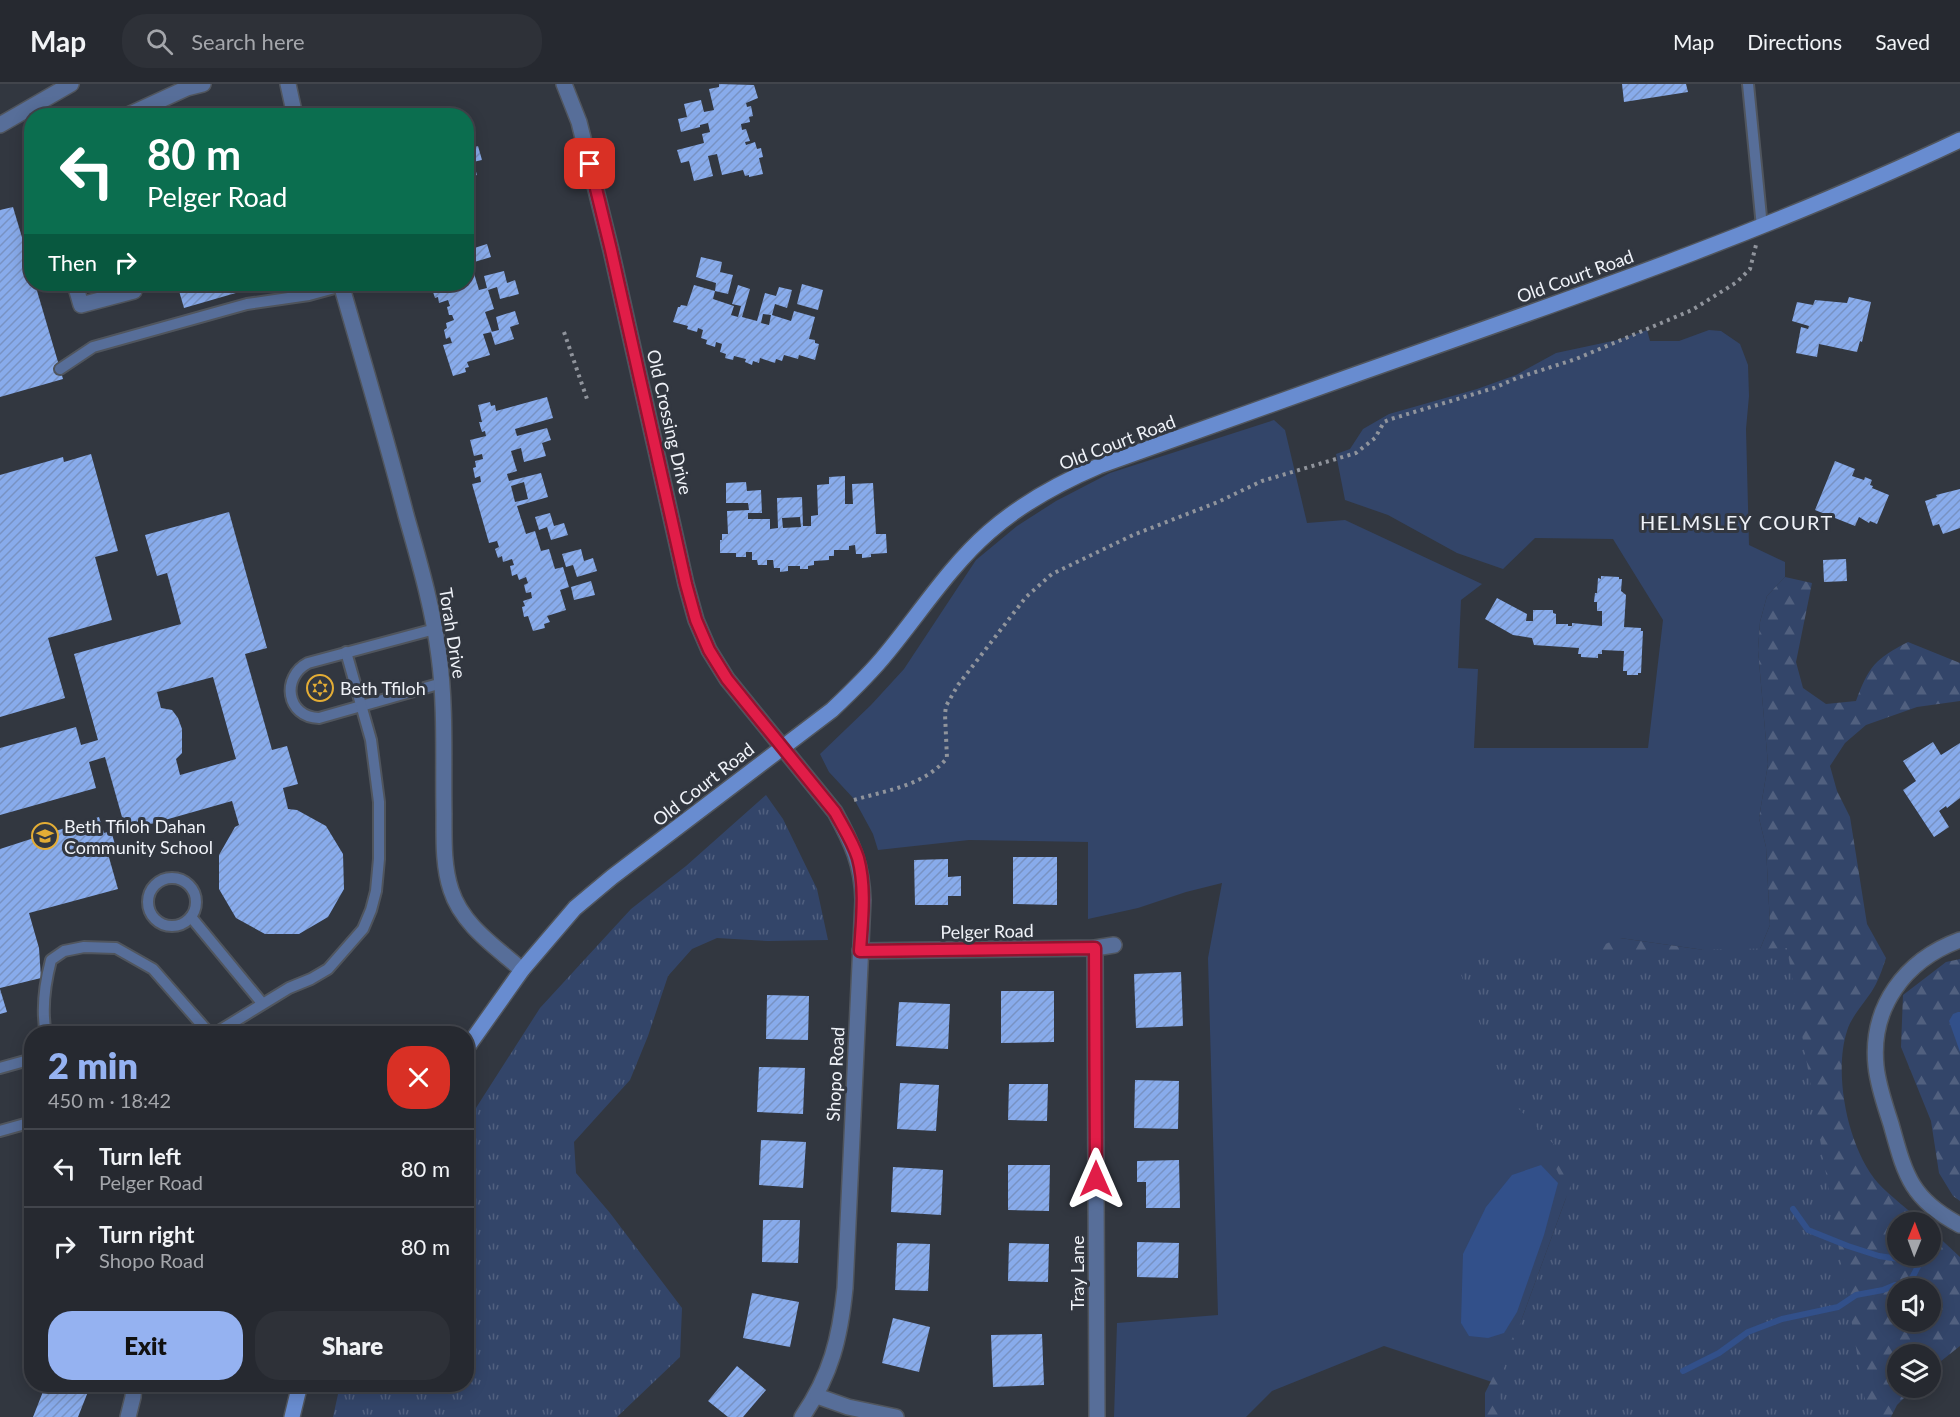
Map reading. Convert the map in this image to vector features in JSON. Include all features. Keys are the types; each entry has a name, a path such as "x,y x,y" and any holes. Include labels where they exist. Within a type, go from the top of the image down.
{"main road":[{"name":"Old Court Road","path":"474,1038 522,970 575,908 832,710 858,687 956,566 988,533 1027,502 1075,477 1294,396 1603,288 1762,227 1960,140"},
{"path":"292,1417 298,1392"}],"street":[{"path":"29,108 71,84"},
{"path":"143,108 187,88 203,84"},
{"path":"288,84 293,108"},
{"name":"Old Crossing Drive","path":"564,84 579,122 611,250 696,620 709,650 727,679 783,747"},
{"path":"0,125 24,111"},
{"path":"77,291 81,306 134,291"},
{"name":"Torah Drive","path":"344,291 425,583 435,629 442,683 446,871 460,910 478,932 522,970"},
{"name":"Shopo Road","path":"783,747 835,812 857,857 862,879 842,1323 826,1376 817,1396 802,1417"},
{"path":"1960,940 1926,957 1903,976 1888,999 1879,1020 1875,1043 1880,1087 1911,1184 1938,1213 1960,1225"},
{"name":"Pelger Road","path":"860,951 1095,948 1114,945"},
{"name":"Tray Lane","path":"1095,948 1097,1417"},
{"path":"128,1417 133,1392"},
{"path":"817,1396 848,1407 896,1417"}],"lane":[{"path":"1748,84 1762,227"},
{"path":"60,369 93,347 247,304 322,291"},
{"path":"435,629 308,663 299,668 292,679 290,693 299,712 308,718 319,718 442,683"},
{"path":"225,1026 289,988 328,969 363,929 371,910 376,891 379,859 379,802 371,740 346,652"},
{"path":"170,878 185,881 195,894 195,910 191,917 178,926 162,924 155,920 147,906 150,891 155,884 170,878"},
{"path":"191,917 262,1003"},
{"path":"44,1026 44,1005 51,960 64,951 84,947 116,948 153,969 205,1026"},
{"path":"0,1068 24,1061"},
{"path":"0,1131 24,1124"}],"path":[{"path":"854,800 924,779 947,758 946,705 958,685 1026,597 1052,574 1133,535 1218,502 1262,481 1356,453 1375,438 1384,422 1391,419 1494,388 1576,359 1692,310 1737,282 1749,269 1754,254"},
{"path":"564,332 586,399"}],"green space":[{"path":"1647,330 1650,341 1679,341 1709,330 1721,331 1740,344 1748,365 1749,396 1746,429 1749,545 1785,562 1785,577 1767,596 1760,622 1758,650 1768,764 1759,818 1766,847 1770,925 1760,949 1732,954 1620,938 1577,1168 1498,1384 1384,1346 1272,1391 1246,1417 1114,1417 1117,1323 1218,1315 1208,958 1222,883 1138,908 1088,919 1088,842 969,840 878,850 873,834 854,799 829,772 820,754 871,705 904,669 976,560 1017,526 1056,501 1110,473 1274,420 1285,430 1307,523 1345,520 1482,584 1461,600 1458,668 1478,669 1474,748 1648,748 1663,620 1613,539 1535,538 1503,569 1457,553 1388,515 1345,500 1336,454 1350,449 1363,429 1389,414 1477,389 1516,375 1556,353 1617,340"},
{"path":"1785,577 1812,583 1796,662 1803,688 1826,704 1856,701 1874,665 1888,653 1908,642 1960,663 1960,701 1917,707 1866,725 1845,743 1830,766 1837,791 1850,817 1867,924 1886,958 1876,984 1847,1031 1842,1068 1846,1110 1851,1131 1867,1168 1878,1183 1911,1212 1887,1212 1887,1266 1941,1266 1941,1239 1960,1257 1960,1346 1941,1361 1941,1344 1887,1344 1887,1398 1904,1398 1897,1405 1891,1417 1485,1417 1485,1393 1548,1267 1567,1216 1566,1189 1520,1095 1571,958 1620,938 1732,954 1760,949 1770,925 1766,847 1759,818 1768,764 1758,650 1760,622 1767,596"},
{"path":"766,795 783,819 817,889 828,940 768,941 717,938 692,949 668,976 648,1036 630,1080 574,1142 576,1173 610,1213 682,1308 680,1357 617,1417 333,1417 338,1392 474,1392 474,1111 540,1008 631,909 686,866"},
{"path":"1787,948 1868,1417 1503,1417 1498,1384 1577,1168 1509,1099 1453,954"},
{"path":"1960,959 1960,1201 1953,1196 1939,1173 1931,1121 1901,1047 1903,995 1946,962"}],"shaded area":[{"path":"1960,1012 1960,1052 1949,1021 1953,1014"},
{"path":"1541,1165 1558,1183 1544,1235 1517,1312 1504,1333 1488,1338 1469,1336 1461,1323 1463,1254 1486,1207 1512,1175"}],"building":[{"path":"719,84 754,85 758,98 746,103 747,107 751,106 753,116 749,117 750,122 741,124 742,130 746,129 750,141 745,142 746,145 755,142 757,149 761,148 763,157 759,158 763,174 749,177 749,175 745,176 743,170 722,175 717,154 708,156 713,176 694,181 689,161 681,163 677,150 704,143 702,134 710,132 708,123 681,132 678,119 687,117 684,104 701,100 704,112 714,110 709,89 719,87"},
{"path":"1622,84 1686,84 1688,92 1624,102"},
{"path":"478,146 482,160 474,162 474,147"},
{"path":"13,207 24,244 24,291 37,291 63,379 0,397 0,210"},
{"path":"487,244 491,257 474,262 474,248"},
{"path":"701,257 722,262 720,272 733,275 728,294 715,291 716,283 696,277"},
{"path":"504,271 507,283 515,280 519,294 500,299 497,287 488,290 494,309 485,312 492,332 483,334 490,355 467,362 469,367 465,368 466,372 453,376 443,345 452,343 450,337 446,339 444,330 447,328 446,323 454,320 452,315 449,315 448,300 439,303 438,297 435,298 433,291 474,291 474,273 479,290 487,288 484,276"},
{"path":"802,284 823,290 818,310 797,304"},
{"path":"694,285 715,291 713,299 734,306 731,315 738,317 741,306 732,304 738,285 750,289 742,317 757,321 765,293 776,296 779,287 792,290 787,308 775,304 772,315 791,321 794,311 815,317 809,339 819,344 815,360 799,355 798,359 784,355 782,361 776,359 775,363 760,358 759,363 753,361 752,365 745,362 746,359 734,356 733,360 725,358 726,354 720,352 722,344 716,342 715,347 706,344 707,340 701,338 703,330 698,328 697,332 687,329 688,326 673,322 678,307 687,306","holes":["763,314 771,315 769,325 761,323"]},
{"path":"179,291 243,291 184,308"},
{"path":"1849,297 1871,302 1862,342 1860,341 1857,352 1819,344 1817,357 1796,353 1801,327 1808,329 1809,326 1792,321 1797,302 1813,305 1815,300 1847,303"},
{"path":"515,311 519,324 510,327 514,339 495,345 491,332 499,330 496,317"},
{"path":"547,397 553,418 515,429 517,436 547,428 551,440 542,443 546,456 524,462 521,448 511,451 517,471 507,474 509,481 541,473 548,497 517,506 526,534 535,531 541,551 549,549 555,569 563,567 569,587 560,590 566,610 547,616 550,622 544,624 545,628 533,631 528,616 524,617 522,607 525,606 523,601 532,598 531,592 526,593 524,585 528,583 526,577 519,580 517,574 512,576 510,566 514,565 512,559 503,562 502,556 498,558 495,549 499,547 497,541 489,543 472,484 481,482 480,476 475,478 473,468 476,467 475,461 483,459 482,454 474,456 470,440 486,436 479,422 482,422 478,405 490,402 491,406 495,405 496,411","holes":["524,482 528,499 515,502 511,486"]},
{"path":"91,454 118,551 95,557 112,620 48,638 65,698 0,717 0,475 63,457 64,462"},
{"path":"1835,461 1855,469 1852,476 1872,480 1870,485 1873,486 1872,488 1889,495 1877,524 1870,521 1869,523 1859,517 1855,526 1815,510"},
{"path":"845,476 845,504 853,504 852,484 873,483 876,534 886,534 887,553 871,554 871,557 862,558 862,554 856,554 855,545 849,546 849,550 834,550 834,556 829,556 829,560 814,561 814,565 808,566 808,569 788,566 788,571 780,572 780,568 774,568 773,560 767,560 767,565 758,565 757,560 752,560 752,552 746,552 746,557 736,557 736,553 720,553 722,534 728,534 727,511 749,510 748,503 726,503 726,483 746,482 747,491 761,490 762,513 748,513 748,519 770,519 770,529 778,528 777,498 802,497 803,526 811,526 811,516 818,515 817,485 829,484 829,477","holes":["800,517 801,527 783,528 782,518"]},
{"path":"1960,489 1960,528 1943,534 1939,524 1933,526 1925,501 1937,497 1936,495"},
{"path":"229,512 267,648 245,654 272,750 287,746 298,784 283,788 288,809 297,810 326,826 343,854 344,889 328,917 299,934 265,934 236,918 219,889 219,855 235,827 239,825 232,801 126,831 105,757 89,762 96,788 0,815 0,748 76,727 81,745 98,740 74,654 181,624 167,573 157,576 145,535","holes":["213,677 236,759 180,775 176,759 182,753 182,729 172,710 161,708 157,692"]},
{"path":"550,513 554,526 564,523 568,535 551,540 547,527 539,530 535,517"},
{"path":"581,549 584,561 593,558 597,571 577,577 573,565 566,567 562,554"},
{"path":"1846,559 1847,581 1824,582 1823,560"},
{"path":"1601,576 1622,579 1621,591 1626,595 1624,627 1641,628 1643,631 1641,673 1638,675 1627,675 1627,671 1623,671 1624,651 1602,650 1598,658 1581,657 1581,654 1578,654 1579,648 1534,645 1532,638 1513,635 1485,619 1497,598 1527,614 1526,621 1533,621 1533,610 1553,610 1556,614 1556,624 1602,626 1602,611 1597,611 1597,602 1594,602 1598,578 1601,579"},
{"path":"591,581 595,595 574,600 571,587"},
{"path":"1933,742 1941,755 1960,743 1960,798 1939,811 1949,827 1934,837 1903,790 1916,781 1903,761"},
{"path":"99,817 104,833 111,831 117,851 108,854 118,889 29,913 39,948 41,978 0,988 0,849"},
{"path":"1013,857 1057,857 1057,905 1013,904"},
{"path":"948,859 948,877 961,876 961,896 948,896 948,905 915,905 914,860"},
{"path":"1181,972 1183,1026 1136,1028 1134,974"},
{"path":"0,989 7,1012 0,1014"},
{"path":"1001,991 1054,991 1054,1042 1001,1043"},
{"path":"767,995 809,996 808,1040 766,1039"},
{"path":"899,1002 950,1004 948,1049 896,1046"},
{"path":"759,1067 805,1068 803,1114 757,1112"},
{"path":"1135,1080 1179,1081 1178,1129 1134,1128"},
{"path":"900,1083 939,1085 936,1131 897,1129"},
{"path":"1009,1084 1048,1084 1047,1121 1008,1120"},
{"path":"761,1140 806,1142 803,1188 759,1185"},
{"path":"1179,1160 1180,1208 1146,1208 1146,1182 1137,1182 1137,1161"},
{"path":"1008,1165 1050,1165 1049,1211 1008,1210"},
{"path":"893,1167 943,1170 941,1215 891,1212"},
{"path":"763,1220 800,1220 798,1263 762,1262"},
{"path":"1137,1242 1179,1243 1178,1278 1137,1277"},
{"path":"897,1243 930,1244 928,1291 895,1290"},
{"path":"1009,1243 1049,1244 1048,1282 1008,1281"},
{"path":"752,1293 799,1302 790,1347 743,1338"},
{"path":"893,1318 930,1327 919,1372 882,1363"},
{"path":"1042,1334 1044,1385 993,1387 991,1335"},
{"path":"737,1366 766,1390 743,1417 728,1417 708,1401"},
{"path":"43,1392 88,1392 78,1417 33,1417"}],"waterway":[{"path":"1793,1209 1808,1230 1848,1246 1887,1257"},
{"path":"1683,1371 1719,1353 1748,1332 1782,1319 1838,1307 1856,1295 1883,1290 1895,1285 1906,1286 1918,1266"}],"place":[{"name":"Beth Tfiloh","path":"320,688"},
{"name":"Beth Tfiloh Dahan Community School","path":"45,836"}],"district":[{"name":"HELMSLEY COURT","path":"1737,522"}],"route":[{"path":"590,164 686,584 696,620 709,650 727,679 835,812 848,836 857,857 862,879 860,951 1095,948 1096,1179"}]}
